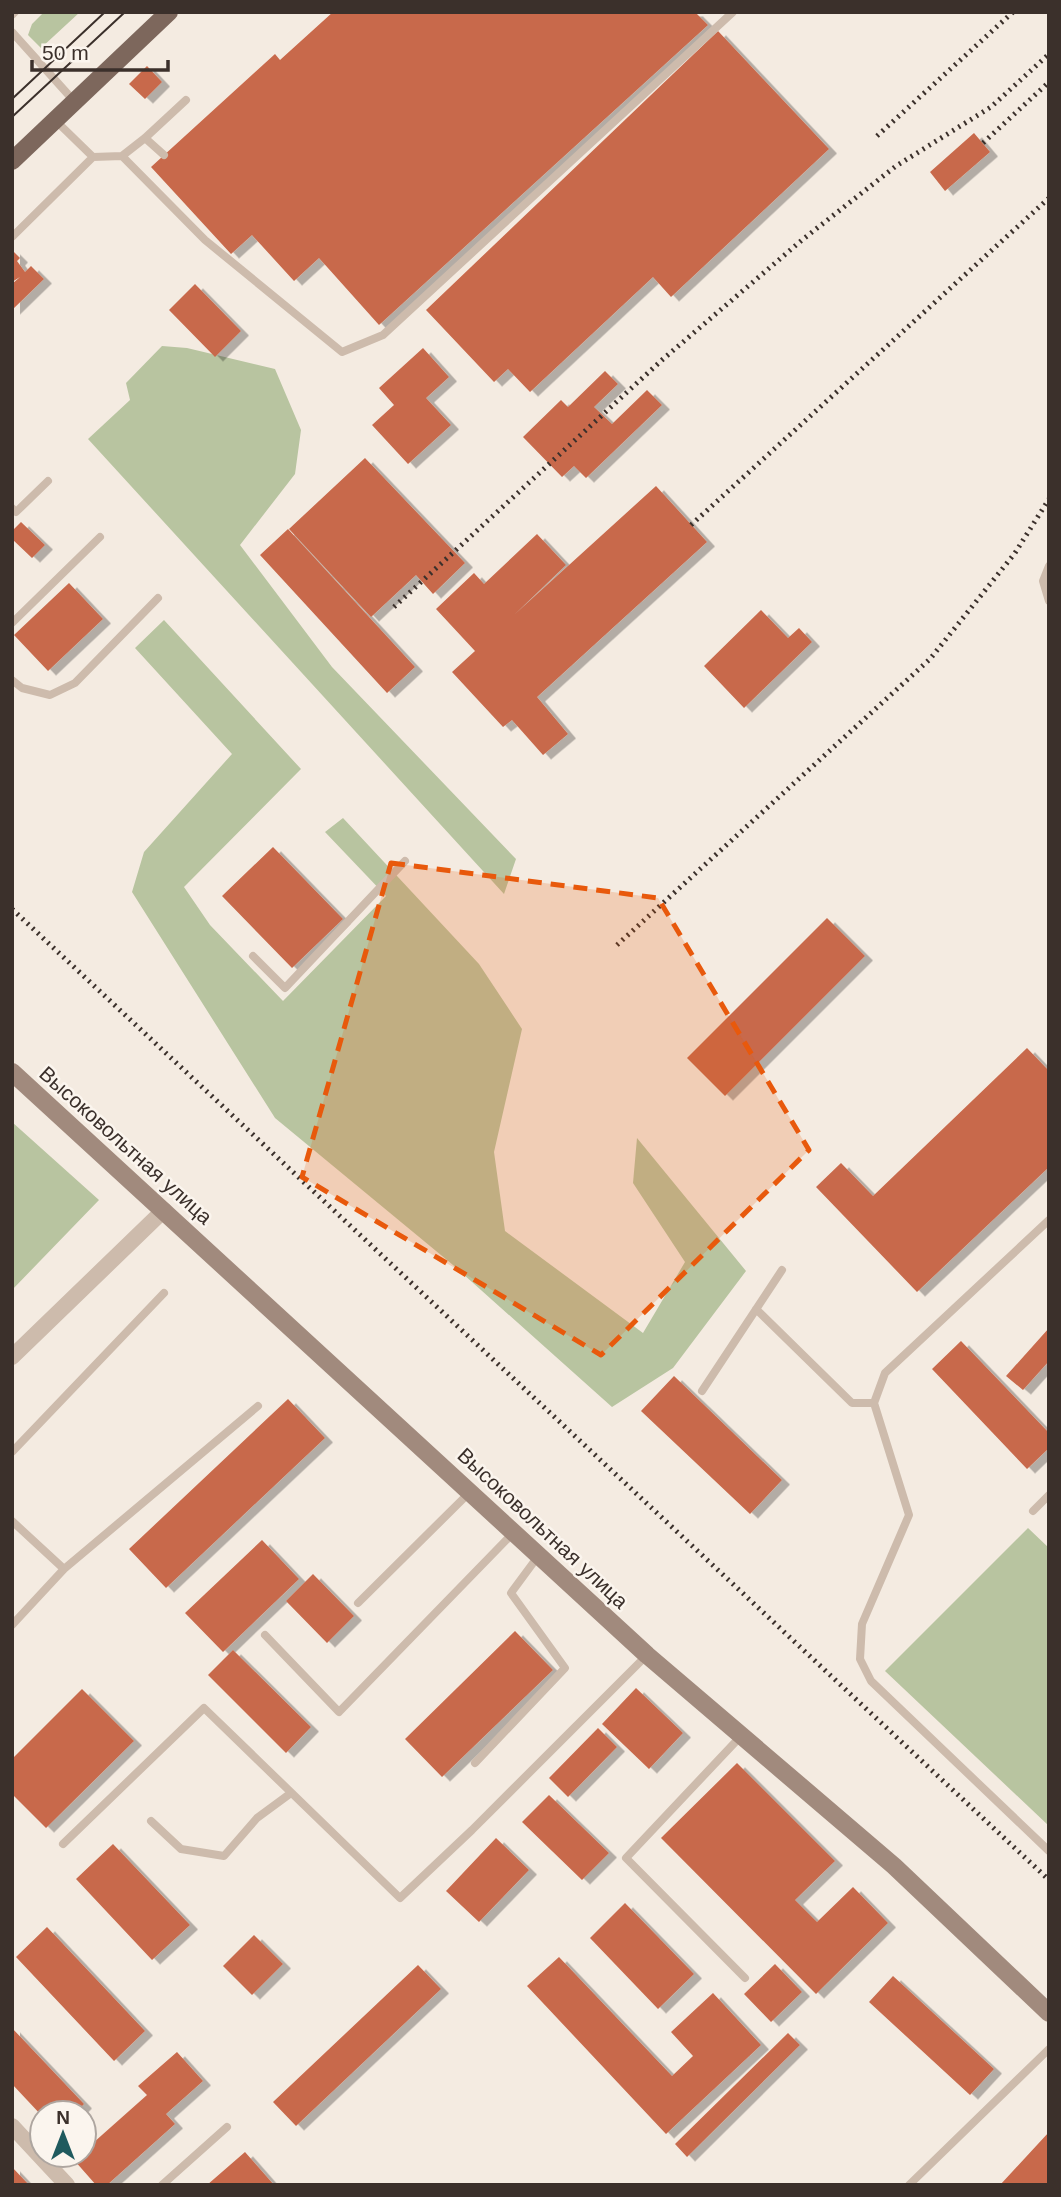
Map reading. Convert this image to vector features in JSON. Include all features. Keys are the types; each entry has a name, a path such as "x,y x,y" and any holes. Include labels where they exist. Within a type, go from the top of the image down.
{"main road":[{"path":"12,160 169,12"},
{"name":"Высоковольтная улица","path":"12,1072 647,1655 894,1866 1049,2012"}],"street":[{"path":"12,1357 164,1210"},
{"path":"12,2126 67,2185"}],"lane":[{"path":"122,156 205,240 342,352 383,335 733,12"},
{"path":"12,32 74,101"},
{"path":"12,237 93,157 122,156 186,100"},
{"path":"55,120 93,157"},
{"path":"145,138 164,155"},
{"path":"12,508 16,512 48,481"},
{"path":"12,623 100,537"},
{"path":"1049,566 1043,581 1049,601"},
{"path":"12,680 22,688 50,695 75,683 158,598"},
{"path":"253,956 285,988 405,861"},
{"path":"1049,1220 885,1373 874,1403 909,1515 862,1624 860,1659 872,1682 1049,1851"},
{"path":"702,1391 782,1270"},
{"path":"12,1451 164,1293"},
{"path":"756,1309 852,1403 874,1403"},
{"path":"12,1625 64,1569 258,1406"},
{"path":"358,1603 470,1492"},
{"path":"1033,1511 1049,1495"},
{"path":"12,1521 64,1569"},
{"path":"265,1635 339,1712 514,1532"},
{"path":"475,1763 565,1668 512,1593 539,1555"},
{"path":"63,1844 204,1708 400,1898 647,1655"},
{"path":"741,1736 626,1858 745,1978"},
{"path":"151,1821 181,1849 224,1856 257,1818 291,1793"},
{"path":"909,2185 1049,2049"},
{"path":"162,2185 227,2127"}],"highlighted area":[{"path":"391,863 658,898 809,1150 601,1355 302,1177"}],"green space":[{"path":"44,12 80,12 41,48 28,35 32,24"},
{"path":"162,346 187,348 275,369 301,430 295,474 240,545 332,667 516,859 504,894 88,439 130,400 126,383"},
{"path":"164,620 301,769 184,887 210,925 283,1001 386,896 325,832 343,818 479,964 522,1029 494,1152 505,1231 643,1333 685,1262 633,1183 637,1138 746,1271 673,1368 612,1407 453,1265 275,1118 132,892 144,852 232,754 135,648"},
{"path":"12,1122 99,1200 12,1290"},
{"path":"1028,1528 1049,1548 1049,1826 885,1671"}],"building":[{"path":"333,12 695,12 708,25 379,325 319,258 294,281 252,235 231,254 151,167 275,54 280,60"},
{"path":"718,31 829,149 671,297 653,277 530,392 508,369 494,382 426,310"},
{"path":"147,66 162,82 145,99 129,84"},
{"path":"974,133 990,152 945,191 930,172"},
{"path":"12,250 20,258 17,261 25,272 31,266 44,279 12,310 12,284 20,277 12,282"},
{"path":"195,284 241,331 215,357 169,310"},
{"path":"423,348 449,377 426,398 451,425 408,464 372,425 394,405 379,388"},
{"path":"605,371 618,384 594,407 612,424 647,390 662,405 586,478 574,466 562,477 523,437 561,400 568,407"},
{"path":"365,458 465,563 433,594 416,575 371,617 289,529"},
{"path":"656,486 707,542 537,697 568,734 543,755 512,720 503,727 452,672 475,651 436,609 474,573 484,584 537,534 566,565 514,615"},
{"path":"21,522 45,545 32,558 12,539 12,531"},
{"path":"288,529 415,667 387,693 260,555"},
{"path":"69,583 103,619 48,671 14,635"},
{"path":"761,610 788,638 799,628 812,642 744,708 704,666"},
{"path":"273,847 343,919 292,968 222,896"},
{"path":"827,918 865,956 725,1096 687,1058"},
{"path":"1027,1048 1049,1071 1049,1167 917,1292 816,1187 841,1163 873,1196"},
{"path":"1049,1328 1049,1361 1023,1390 1006,1376"},
{"path":"961,1341 1049,1433 1049,1448 1027,1469 932,1369"},
{"path":"674,1376 782,1480 750,1514 641,1411"},
{"path":"288,1399 325,1438 166,1588 129,1549"},
{"path":"262,1540 299,1579 223,1652 185,1613"},
{"path":"313,1574 354,1616 327,1643 286,1601"},
{"path":"515,1631 553,1670 442,1777 405,1739"},
{"path":"233,1650 311,1727 286,1753 208,1675"},
{"path":"636,1688 683,1733 649,1769 602,1724"},
{"path":"82,1689 134,1741 46,1828 12,1794 12,1759"},
{"path":"598,1728 617,1747 568,1797 549,1778"},
{"path":"737,1763 835,1861 795,1900 817,1922 853,1887 888,1923 816,1994 661,1838"},
{"path":"549,1795 609,1853 582,1880 522,1822"},
{"path":"496,1838 529,1870 479,1922 446,1891"},
{"path":"113,1844 190,1925 152,1960 76,1879"},
{"path":"625,1903 694,1974 658,2009 590,1938"},
{"path":"47,1927 145,2031 114,2061 16,1957"},
{"path":"254,1935 283,1964 252,1995 223,1966"},
{"path":"559,1957 672,2076 693,2056 671,2032 713,1993 761,2045 666,2134 527,1986"},
{"path":"775,1964 802,1992 771,2022 744,1994"},
{"path":"418,1965 441,1989 296,2126 273,2102"},
{"path":"893,1976 994,2069 970,2095 869,2002"},
{"path":"12,2028 79,2099 28,2101 12,2084"},
{"path":"788,2033 800,2045 687,2157 675,2144"},
{"path":"177,2052 203,2081 166,2114 175,2124 107,2185 96,2185 82,2169 98,2169 98,2139 147,2095 138,2086"},
{"path":"1049,2132 1049,2185 1000,2185"},
{"path":"245,2152 274,2185 207,2185"},
{"path":"12,2167 29,2185 12,2185"}],"tram line":[{"path":"12,99 105,12"},
{"path":"12,117 125,12"}],"railway":[{"path":"877,136 1013,12"},
{"path":"394,607 662,360 802,240 896,166 991,107 1049,54"},
{"path":"983,143 1049,82"},
{"path":"691,525 1049,198"},
{"path":"617,945 930,659 1015,553 1049,499"},
{"path":"12,909 1049,1880"}]}
